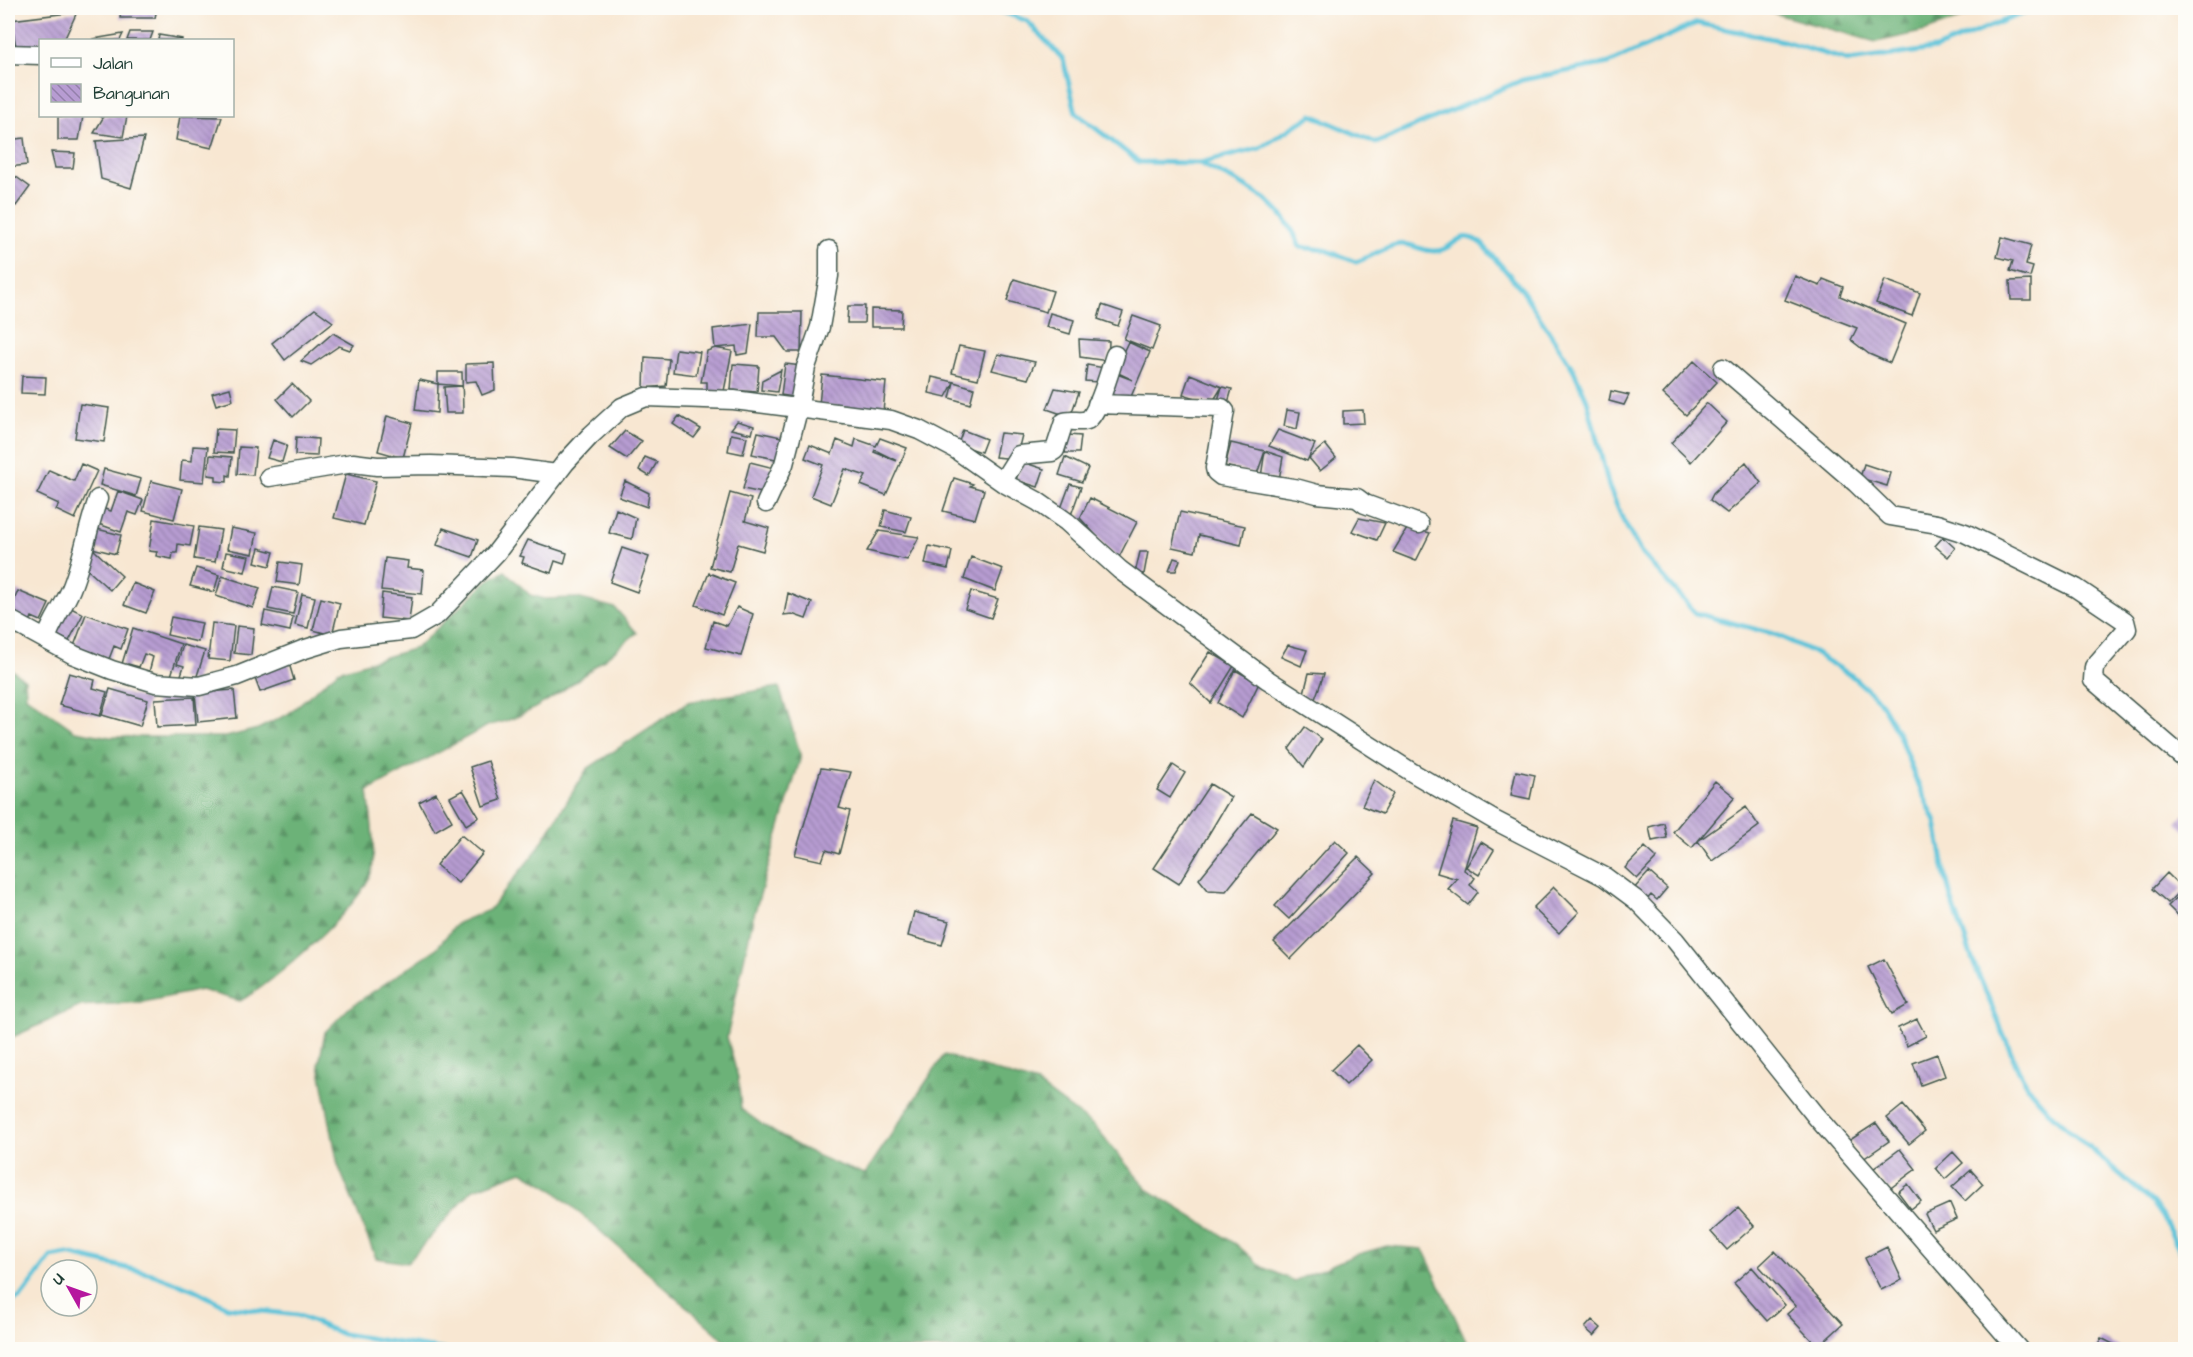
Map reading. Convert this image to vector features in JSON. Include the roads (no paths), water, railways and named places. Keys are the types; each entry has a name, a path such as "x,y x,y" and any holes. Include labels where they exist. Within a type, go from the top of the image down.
{"street":[{"path":"8,54 39,55"},
{"path":"766,503 784,464 798,410 806,367 825,301 829,276 829,250"},
{"path":"1002,482 1019,455 1052,452 1057,446 1064,422 1086,421 1092,416 1115,355"},
{"path":"1724,368 1856,483 1890,516 1937,524 1965,533 2076,588 2125,621 2127,629 2094,667 2093,680 2186,760"},
{"path":"8,619 74,655 112,670 155,683 199,686 237,676 302,650 341,638 411,630 437,615 496,553 556,474 590,436 622,407 646,397 734,400 798,410 891,420 919,430 954,449 1067,522 1120,570 1268,680 1413,773 1494,820 1605,877 1636,900 1675,939 1815,1115 2019,1350"},
{"path":"1097,404 1222,408 1225,411 1215,468 1221,476 1317,494 1357,498 1365,504 1419,524"},
{"path":"269,477 353,463 377,466 432,465 512,468 556,474"},
{"path":"46,639 71,591 98,499"}],"waterway":[{"path":"992,8 1027,21 1063,59 1076,113 1139,162 1200,163 1260,148 1312,115 1376,143 1522,80 1609,63 1697,23 1783,41 1849,61 1935,49 2035,8"},
{"path":"1200,163 1246,187 1271,204 1292,230 1300,247 1325,250 1356,262 1390,246 1400,244 1436,251 1443,250 1457,240 1467,237 1482,244 1520,287 1573,369 1587,400 1609,487 1640,551 1695,613 1777,635 1811,651 1852,676 1879,700 1898,733 1936,822 1951,898 1974,964 2019,1071 2030,1090 2052,1115 2153,1203 2163,1217 2186,1264"},
{"path":"8,1305 22,1296 51,1257 68,1254 152,1274 193,1289 227,1307 297,1315 342,1334 444,1350"}]}
